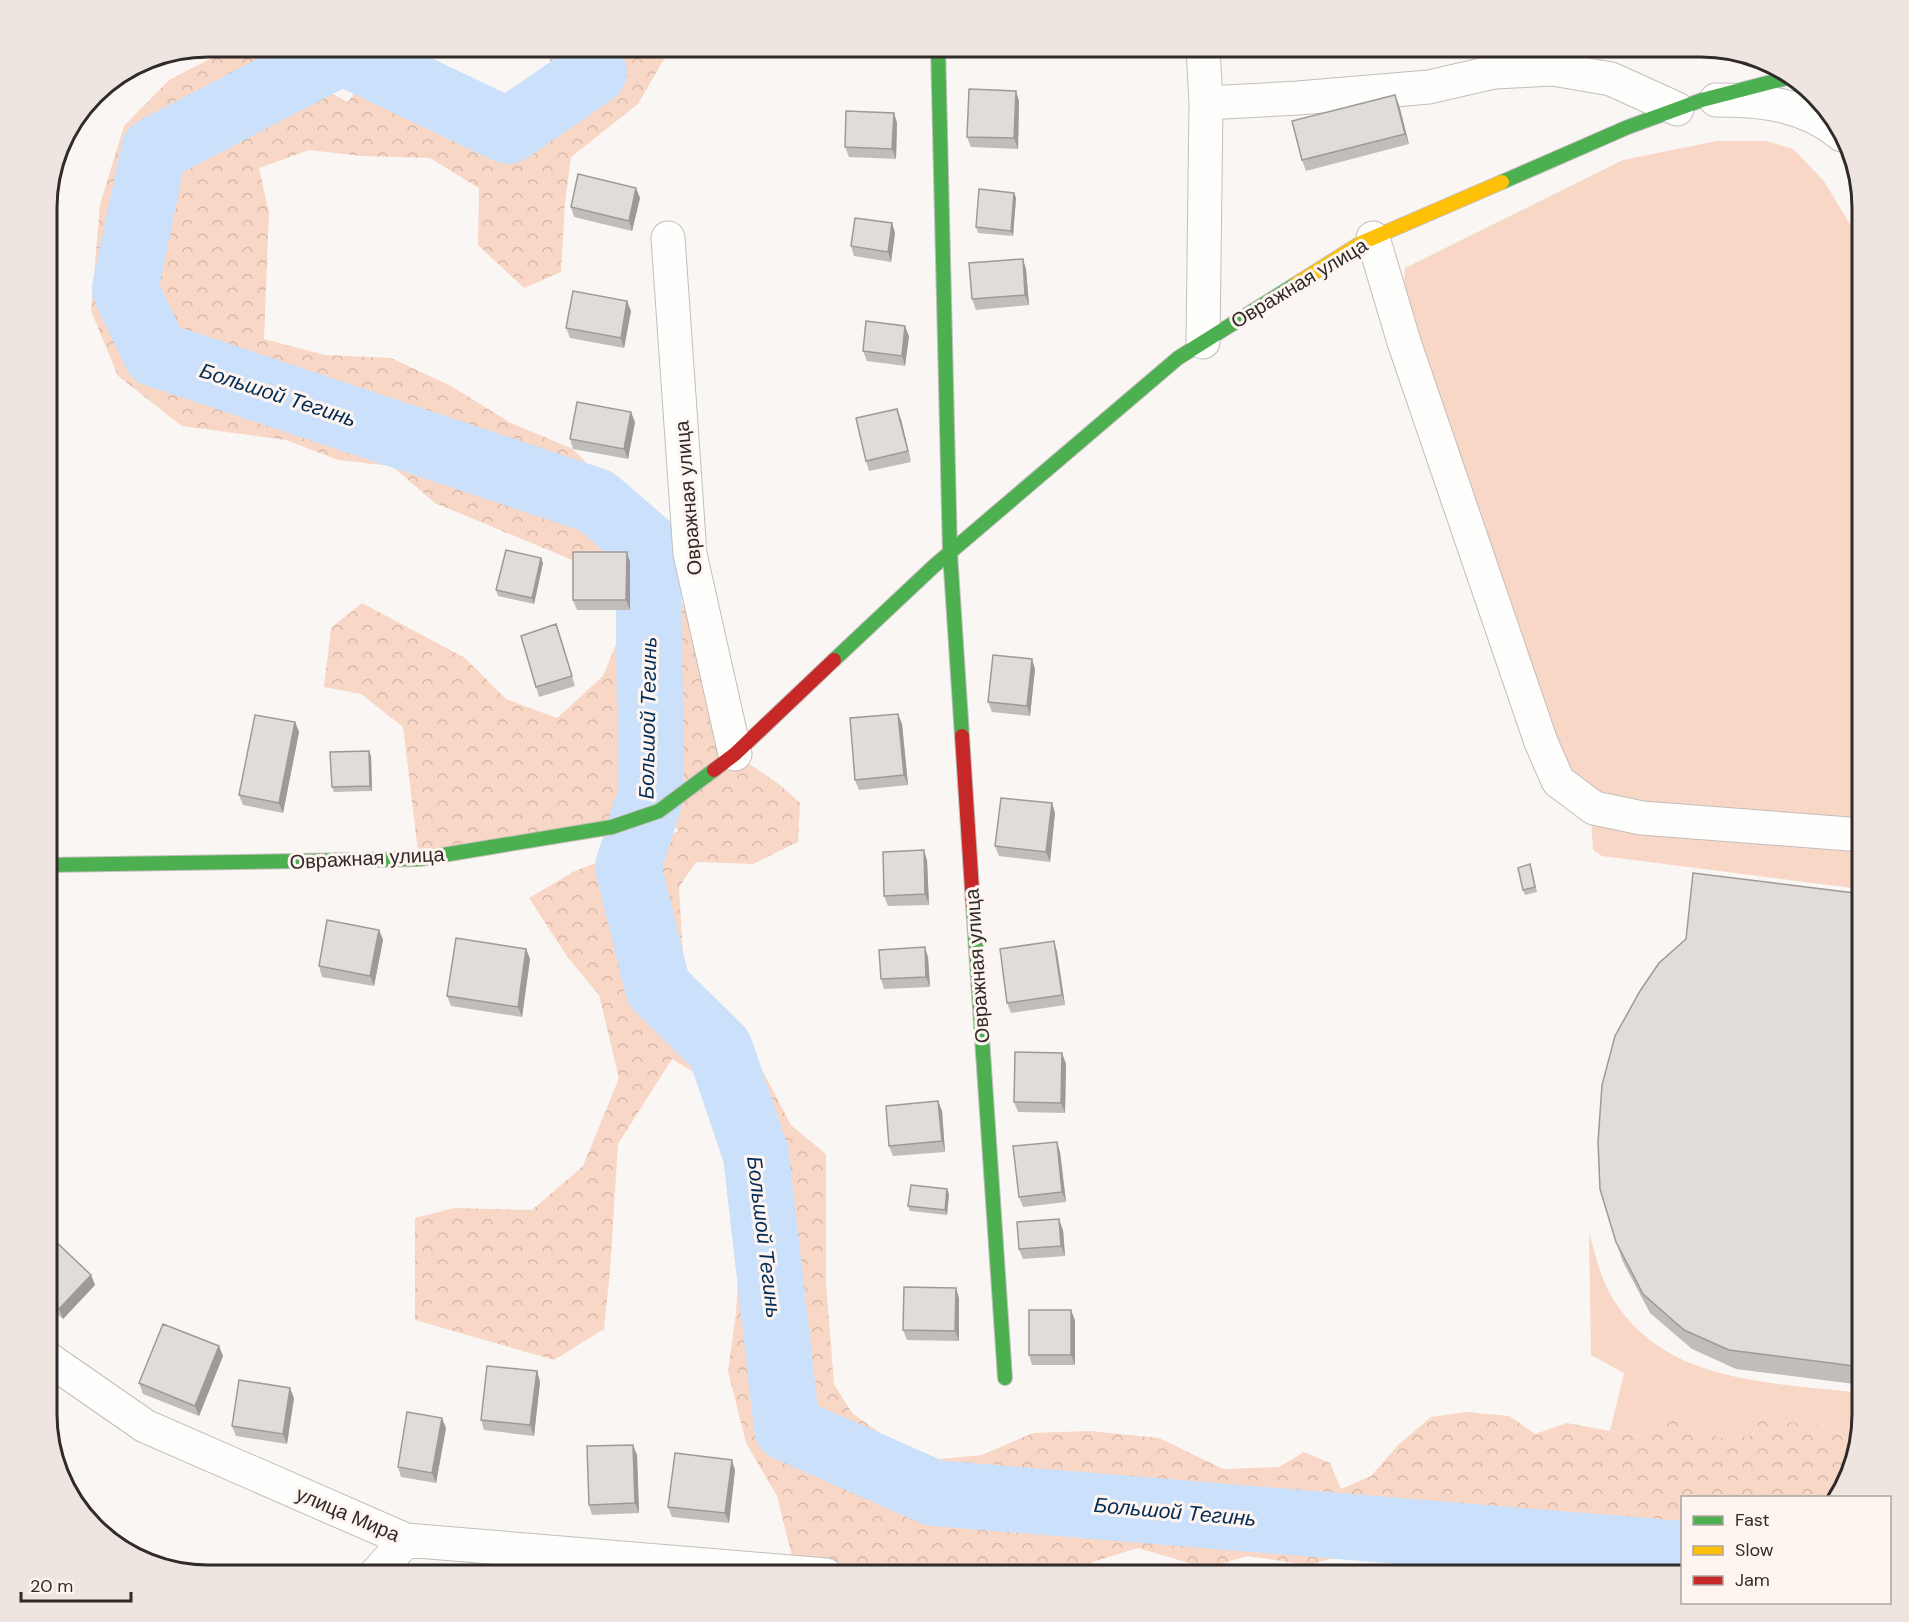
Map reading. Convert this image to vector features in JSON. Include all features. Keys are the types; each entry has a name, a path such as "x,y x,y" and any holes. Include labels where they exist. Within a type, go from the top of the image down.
{"street":[{"name":"Овражная улица","path":"938,57 950,553 1005,1378"},
{"path":"1203,342 1206,103 1204,57"},
{"path":"1206,103 1429,87 1494,72 1553,69 1611,79 1690,104 1750,100 1784,105 1808,112 1826,122"},
{"name":"Овражная улица","path":"57,865 419,859 612,827 660,810 735,754 950,553 1178,358 1361,243 1628,127 1690,104 1780,79"},
{"path":"1690,104 1792,87"},
{"name":"Овражная улица","path":"668,238 690,554 735,754"},
{"path":"1373,238 1411,364 1541,742 1558,781 1594,808 1642,818 1852,834"},
{"name":"улица Мира","path":"57,1365 145,1426 406,1540 706,1565"},
{"path":"384,1565 406,1540"}],"green space":[{"path":"214,57 265,57 348,102 380,57 410,57 518,103 552,70 549,57 665,57 638,104 571,157 565,202 561,272 524,288 478,245 479,188 430,158 362,156 309,150 259,168 269,213 264,339 325,355 391,358 451,386 511,423 573,449 620,497 664,532 675,596 708,634 735,754 780,785 800,803 798,842 753,864 696,862 679,887 684,974 750,1047 791,1125 826,1154 826,1283 834,1384 852,1413 920,1461 982,1455 1033,1433 1090,1431 1159,1438 1223,1469 1279,1467 1304,1452 1330,1463 1341,1489 1371,1476 1399,1444 1431,1417 1467,1412 1509,1416 1535,1434 1567,1423 1637,1436 1673,1417 1725,1439 1751,1436 1761,1418 1824,1426 1850,1440 1841,1472 1828,1496 1681,1496 1681,1565 1409,1565 1384,1543 1308,1565 1248,1556 1216,1565 1196,1565 1138,1548 1092,1562 1089,1565 794,1565 777,1496 746,1443 728,1371 736,1313 742,1222 738,1139 707,1080 672,1059 618,1144 604,1329 554,1360 415,1320 415,1218 455,1208 532,1210 583,1166 619,1078 599,995 568,958 529,898 575,871 679,831 659,811 419,859 403,727 361,694 324,687 331,628 362,603 465,658 506,699 557,718 603,676 630,610 630,563 577,562 435,503 392,466 338,460 286,440 182,426 118,376 91,311 100,204 124,126 169,80"},
{"path":"1717,141 1767,141 1793,149 1824,181 1852,228 1852,819 1625,807 1588,791 1570,773 1552,742 1403,300 1405,268 1623,160"},
{"path":"1591,817 1852,841 1852,888 1602,856 1593,850"},
{"path":"1589,1232 1601,1273 1612,1297 1634,1326 1661,1348 1691,1363 1724,1374 1793,1386 1852,1392 1850,1440 1824,1426 1761,1418 1751,1436 1725,1439 1673,1417 1637,1436 1610,1431 1624,1373 1591,1355"}],"building":[{"path":"969,89 1016,91 1014,138 967,137"},
{"path":"1395,95 1405,134 1302,160 1292,121"},
{"path":"846,111 894,113 892,149 845,147"},
{"path":"578,174 636,188 629,221 571,207"},
{"path":"979,189 1014,193 1011,231 976,227"},
{"path":"855,218 892,223 888,252 851,246"},
{"path":"1023,259 1025,295 972,299 969,263"},
{"path":"573,291 627,301 621,338 566,328"},
{"path":"866,321 905,326 902,356 863,351"},
{"path":"577,402 631,412 624,449 570,439"},
{"path":"897,409 908,451 866,461 856,418"},
{"path":"506,550 541,558 532,598 496,590"},
{"path":"573,552 627,552 626,600 573,600"},
{"path":"556,624 572,676 536,687 521,636"},
{"path":"993,655 1032,659 1027,706 988,702"},
{"path":"898,714 904,775 855,780 850,718"},
{"path":"255,715 295,722 279,803 239,795"},
{"path":"369,751 370,786 332,787 330,752"},
{"path":"1001,798 1052,803 1046,852 995,846"},
{"path":"924,850 925,894 884,896 883,852"},
{"path":"1530,864 1535,887 1523,890 1518,868"},
{"path":"1693,873 1852,893 1852,1366 1729,1350 1684,1330 1643,1294 1616,1242 1600,1189 1598,1142 1602,1085 1615,1036 1640,991 1659,963 1686,939"},
{"path":"327,920 379,930 370,976 319,966"},
{"path":"456,938 526,949 518,1007 447,996"},
{"path":"1054,941 1062,995 1007,1003 1000,949"},
{"path":"925,947 926,977 881,979 879,950"},
{"path":"1015,1052 1062,1053 1061,1103 1014,1102"},
{"path":"938,1101 942,1141 889,1146 886,1106"},
{"path":"1057,1142 1062,1192 1019,1197 1013,1146"},
{"path":"911,1185 947,1189 945,1210 908,1206"},
{"path":"1059,1219 1061,1246 1019,1249 1017,1222"},
{"path":"57,1243 91,1275 59,1309 57,1307"},
{"path":"904,1287 956,1288 955,1331 903,1330"},
{"path":"1029,1310 1071,1310 1071,1355 1029,1355"},
{"path":"163,1324 219,1346 195,1406 139,1383"},
{"path":"487,1366 537,1371 530,1425 481,1420"},
{"path":"239,1380 290,1388 283,1434 232,1426"},
{"path":"407,1412 442,1418 432,1473 398,1467"},
{"path":"633,1445 635,1503 589,1505 587,1446"},
{"path":"675,1453 732,1460 725,1513 668,1507"}],"waterway":[{"name":"Большой Тегинь","path":"332,57 154,150 125,289 156,354 596,501 648,546 651,795 628,867 658,988 720,1049 756,1155 787,1428 934,1493 1681,1554"},
{"name":"Большой Тегинь","path":"353,57 508,131 594,72 588,57"}],"traffic: fast":[{"path":"938,57 950,553 962,736"},
{"path":"1502,182 1628,127 1702,100 1781,80"},
{"path":"834,660 934,566 1178,358 1296,284"},
{"path":"57,865 419,859 612,827 659,811 714,770"},
{"path":"973,905 1005,1378"}],"traffic: slow":[{"path":"1296,284 1361,243 1502,182"}],"traffic: jam":[{"path":"714,770 735,754 834,660"},
{"path":"962,736 973,905"}]}
